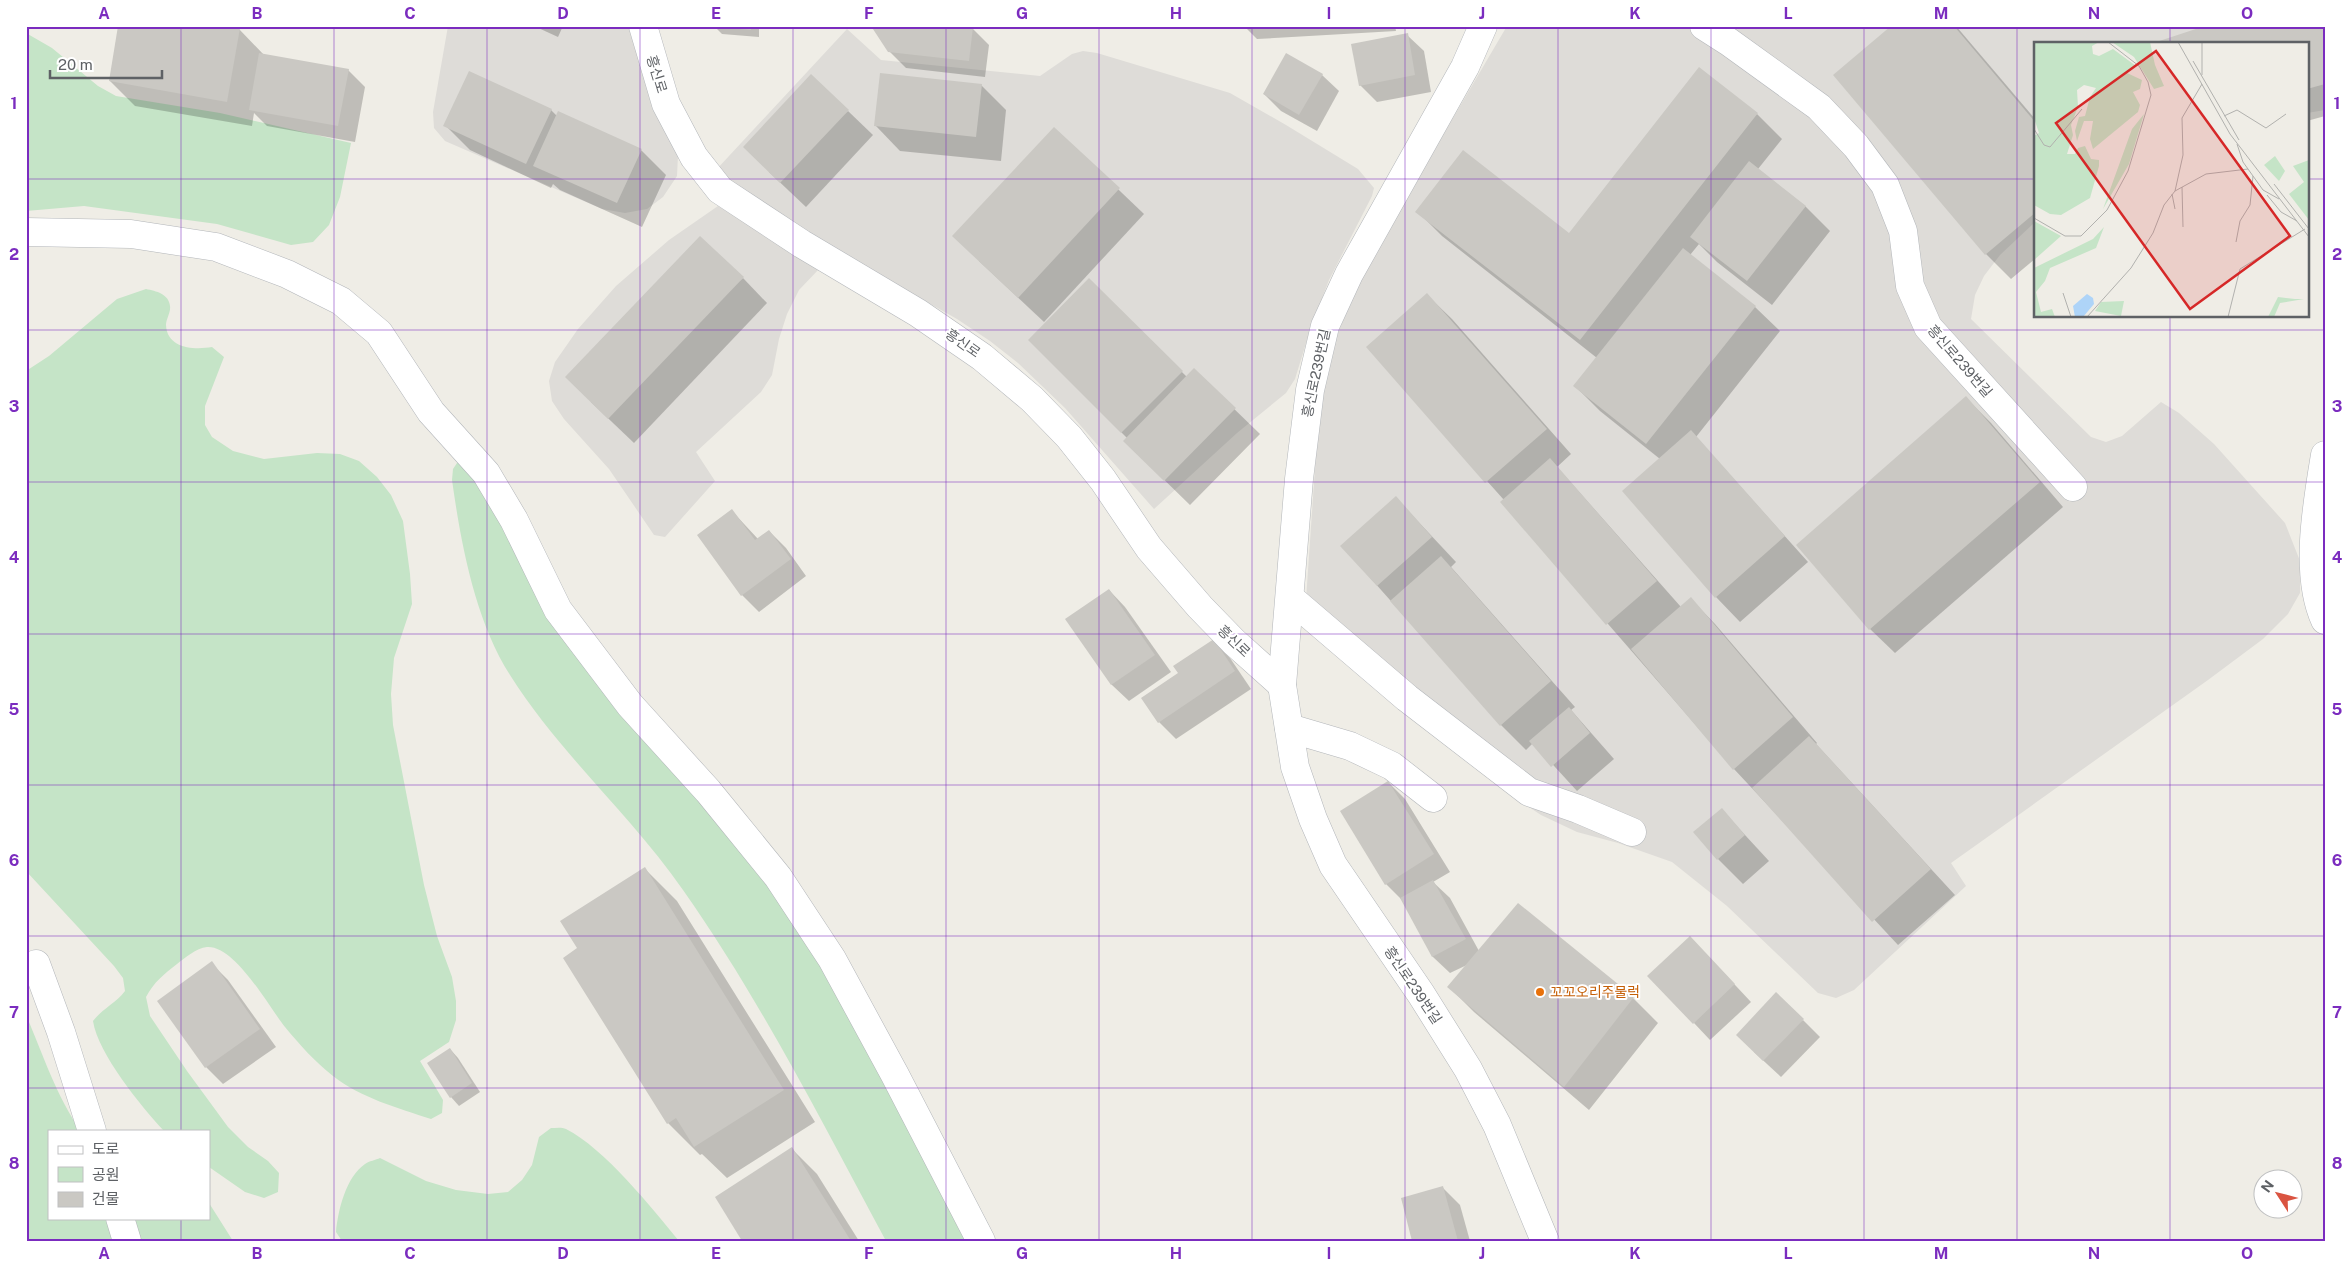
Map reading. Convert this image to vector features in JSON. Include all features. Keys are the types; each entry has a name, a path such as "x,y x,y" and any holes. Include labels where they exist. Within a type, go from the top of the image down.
{"lane":[{"name":"흥신로","path":"643,26 666,104 694,156 720,190 802,244 918,313 982,357 1032,399 1075,444 1104,480 1149,548 1200,607 1234,642 1282,685"},
{"name":"흥신로239번길","path":"1483,26 1465,67 1349,274 1325,326 1310,390 1299,479 1282,685 1296,768 1313,819 1333,865 1421,994 1468,1068 1496,1125 1545,1241"},
{"name":"흥신로239번길","path":"1704,26 1819,107 1856,146 1885,185 1900,222 1903,231 1910,286 1928,327 2073,487"},
{"path":"26,232 131,234 216,247 287,274 341,301 379,333 431,412 486,472 514,520 558,610 630,705 708,791 778,877 832,959 895,1075 981,1241"},
{"path":"2325,455 2317,505 2314,567 2321,612 2325,620"},
{"path":"1290,598 1407,698 1529,792 1578,809 1632,832"},
{"path":"1289,728 1350,746 1392,766 1433,798"},
{"path":"36,964 61,1032 92,1130"},
{"path":"121,1220 127,1241"}],"shaded area":[{"path":"448,26 629,26 636,49 678,155 677,176 663,197 647,209 625,213 602,209 445,141 434,128 433,112"},
{"path":"1507,26 2325,26 2325,110 2308,113 2308,42 2034,42 2034,223 2000,255 1984,276 1975,295 1971,319 2091,437 2106,442 2122,436 2161,402 2179,413 2214,444 2285,523 2300,561 2300,593 2288,614 2263,639 1951,863 1966,886 1854,990 1836,998 1818,993 1727,906 1672,862 1618,843 1577,832 1541,815 1506,792 1304,629 1319,410 1332,348 1375,251"},
{"path":"847,29 881,60 1040,76 1072,54 1083,51 1097,53 1230,93 1358,169 1374,188 1372,196 1329,280 1311,327 1295,379 1286,393 1237,433 1154,509 1065,408 1018,363 990,341 957,319 770,213 716,170"},
{"path":"718,206 820,268 799,290 787,314 779,339 772,375 761,392 696,452 715,481 665,537 654,535 609,469 564,419 552,401 549,381 555,362 578,329 616,286 669,240"}],"green space":[{"path":"26,33 52,48 98,86 116,96 220,113 351,143 340,197 329,225 313,242 291,245 217,224 84,206 26,211"},
{"path":"146,289 165,296 170,308 166,325 171,339 190,348 212,347 224,357 205,406 205,425 212,437 233,451 264,459 317,453 340,454 359,461 377,477 391,495 403,521 412,604 394,658 391,694 393,725 424,885 437,936 452,977 456,1001 456,1020 449,1042 420,1061 443,1100 442,1113 431,1119 380,1102 344,1084 314,1059 290,1033 240,966 218,949 207,947 199,949 172,968 152,987 146,997 150,1016 228,1127 248,1147 268,1161 279,1173 278,1192 264,1198 245,1192 210,1168 210,1130 163,1130 122,1079 103,1049 93,1021 125,991 123,978 26,871 26,371 49,356 117,299"},
{"path":"457,463 463,463 782,902 823,967 966,1241 886,1241 790,1062 739,975 711,932 663,862 550,731 510,675 487,630 471,581 452,480 453,469"},
{"path":"26,1015 64,1104 80,1130 48,1130 48,1220 210,1220 210,1205 233,1241 26,1241"},
{"path":"551,1128 566,1129 596,1150 627,1180 679,1241 342,1241 336,1232 341,1204 348,1185 358,1170 367,1163 380,1158 426,1181 456,1190 488,1194 508,1192 522,1180 532,1165 539,1137"}],"building":[{"path":"118,26 240,28 227,102 109,81"},
{"path":"728,26 751,26 751,30 728,28"},
{"path":"871,26 973,27 969,61 888,52"},
{"path":"1891,26 1954,26 2034,121 2034,214 1985,255 1833,75"},
{"path":"2205,26 2325,26 2325,84 2308,89 2308,42 2156,42"},
{"path":"1408,33 1415,75 1359,86 1351,44"},
{"path":"259,53 349,69 338,126 249,110"},
{"path":"1286,53 1323,74 1299,115 1263,94"},
{"path":"1699,67 1758,113 1580,340 1415,212 1463,150 1569,233"},
{"path":"469,71 552,109 526,164 443,126"},
{"path":"880,73 982,84 976,137 874,126"},
{"path":"811,74 849,110 780,183 743,147"},
{"path":"558,111 642,149 617,203 533,166"},
{"path":"1054,127 1120,188 1018,298 952,236"},
{"path":"1749,161 1806,206 1747,281 1690,237"},
{"path":"700,236 744,277 608,419 565,377"},
{"path":"1683,248 1756,306 1646,444 1573,386"},
{"path":"1089,278 1183,371 1121,433 1028,340"},
{"path":"1427,293 1547,429 1485,483 1366,347"},
{"path":"1194,368 1236,408 1164,481 1123,441"},
{"path":"1966,396 2040,482 1869,630 1796,545"},
{"path":"1691,430 1785,536 1715,598 1622,491"},
{"path":"1550,458 1657,581 1606,625 1500,502"},
{"path":"1396,496 1432,537 1377,586 1340,546"},
{"path":"732,509 755,540 769,530 791,559 741,596 697,535"},
{"path":"1441,556 1551,681 1500,726 1390,601"},
{"path":"1109,589 1155,655 1111,685 1065,619"},
{"path":"1691,597 1793,717 1733,770 1631,649"},
{"path":"1214,639 1235,671 1158,723 1141,698 1178,673 1173,666"},
{"path":"1569,707 1590,733 1551,767 1529,741"},
{"path":"1809,736 1931,869 1872,922 1752,788"},
{"path":"1388,781 1434,854 1385,885 1340,811"},
{"path":"1722,808 1745,835 1717,860 1693,832"},
{"path":"645,867 784,1090 694,1147 676,1118 667,1124 563,958 577,948 560,921"},
{"path":"1433,880 1466,939 1432,957 1400,898"},
{"name":"꼬꼬오리주물럭","path":"1518,903 1634,997 1564,1087 1447,987"},
{"path":"1690,936 1735,984 1693,1024 1647,976"},
{"path":"212,961 260,1029 205,1068 157,1001"},
{"path":"1776,992 1804,1019 1763,1061 1736,1035"},
{"path":"450,1048 472,1083 450,1098 427,1063"},
{"path":"792,1147 851,1241 742,1241 715,1197"},
{"path":"1443,1186 1458,1241 1412,1241 1401,1198"}],"place":[{"name":"꼬꼬오리주물럭","path":"1540,992"}]}
